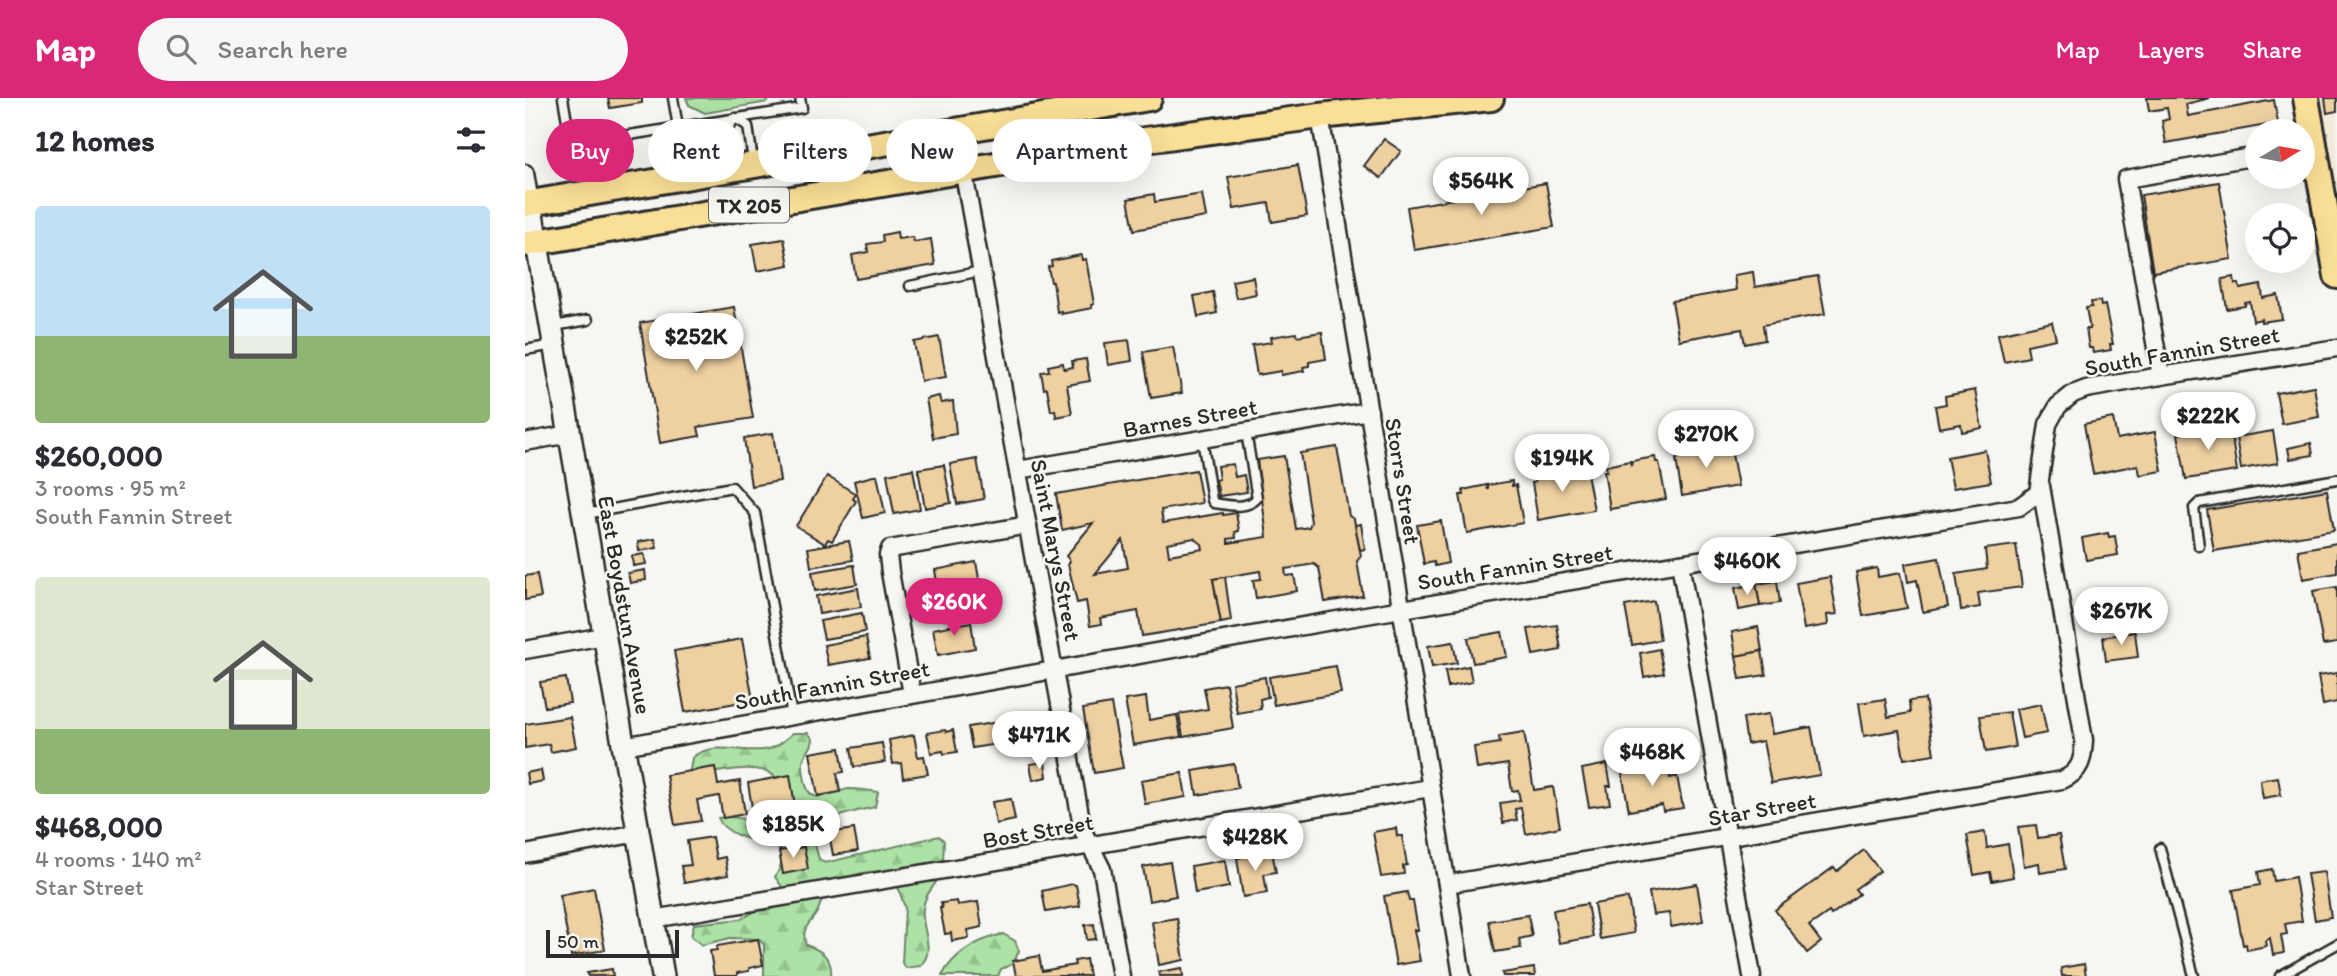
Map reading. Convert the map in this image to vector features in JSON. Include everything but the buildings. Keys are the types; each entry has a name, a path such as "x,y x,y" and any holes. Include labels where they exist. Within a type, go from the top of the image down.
{"main road":[{"name":"TX 205","path":"978,126 1149,98"},
{"name":"TX 205","path":"978,167 1160,137 1399,103 1491,98"},
{"path":"2306,98 2307,119"},
{"name":"TX 205","path":"744,166 886,142"},
{"path":"2315,177 2337,276"},
{"name":"TX 205","path":"527,203 650,182"},
{"name":"TX 205","path":"531,243 892,182"}],"street":[{"name":"Storrs Street","path":"1320,116 1462,976"},
{"path":"2161,376 2126,179 2245,158"},
{"path":"525,173 527,203"},
{"name":"Saint Marys Street","path":"965,182 1083,831 1102,869 1121,976"},
{"name":"East Boydstun Avenue","path":"527,203 531,243 553,336 663,976"},
{"name":"South Fannin Street","path":"623,746 1400,609 2019,507 2032,500 2041,486 2048,424 2052,414 2065,400 2086,389 2337,348"},
{"name":"Barnes Street","path":"1018,470 1369,411"},
{"path":"525,442 569,434"},
{"name":"Star Street","path":"1447,884 1728,838 2062,780 2072,776 2080,768 2084,755 2084,740 2041,486"},
{"path":"912,694 890,572 890,549 1028,525"},
{"path":"1680,563 1752,976"},
{"path":"525,650 604,636"},
{"name":"Bost Street","path":"653,919 1430,788"},
{"path":"525,854 638,833"}],"lane":[{"path":"563,98 571,144 648,132"},
{"path":"673,98 677,119"},
{"path":"730,119 802,108 800,98"},
{"path":"744,123 748,126 744,166"},
{"path":"910,286 981,271"},
{"path":"525,350 589,320"},
{"path":"1202,439 1214,503 1238,506 1253,504 1257,498 1247,432"},
{"path":"2199,546 2194,508 2200,503 2337,479"},
{"path":"583,514 732,488 755,513 792,716"},
{"path":"2160,848 2195,976"},
{"path":"2280,976 2337,944"}],"shaded area":[{"path":"2315,98 2337,98 2337,225"}],"green space":[{"path":"686,98 768,98 768,102 705,113 689,105"},
{"path":"793,733 808,733 813,739 803,763 805,781 812,795 817,797 850,789 878,792 875,807 840,816 819,831 813,838 819,859 825,863 939,836 944,841 940,874 924,904 923,916 928,946 925,960 920,966 906,968 902,963 905,908 894,875 886,872 859,874 825,886 816,914 804,935 806,945 817,949 828,960 831,976 764,976 764,945 759,939 730,938 702,945 691,936 694,924 741,919 787,894 775,877 781,862 779,846 736,834 722,825 718,818 747,820 785,835 790,830 792,820 786,791 778,779 767,772 740,769 693,776 690,770 692,758 709,749 769,749 779,745"},
{"path":"1003,934 1015,941 1019,951 1013,964 1001,969 998,976 942,976 960,953"}]}
